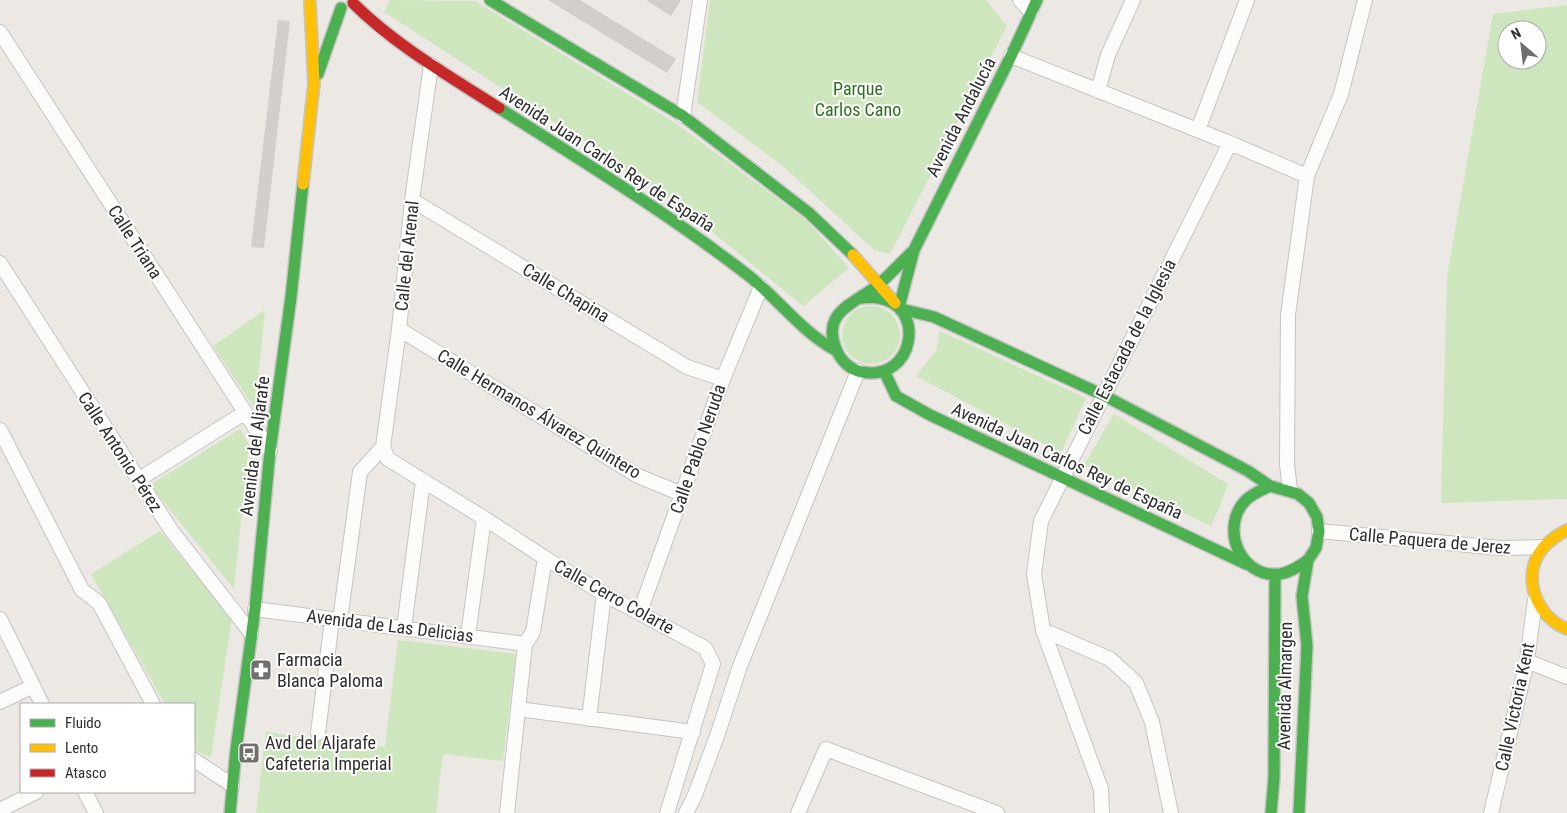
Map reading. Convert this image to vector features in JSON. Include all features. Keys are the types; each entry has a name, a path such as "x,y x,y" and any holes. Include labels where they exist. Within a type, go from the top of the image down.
{"street":[{"path":"490,0 682,116 809,213 849,251 879,284 907,317 910,330 910,343 896,365 884,371 871,374 858,371 841,359 835,350 832,337 836,319 848,304 879,284 914,250"},
{"path":"682,116 700,0"},
{"path":"1020,0 1034,6"},
{"path":"1098,90 1108,55 1133,0"},
{"path":"1198,130 1247,0"},
{"path":"1290,490 1287,455 1288,315 1307,176 1341,94 1366,0"},
{"path":"322,6 355,2"},
{"name":"Avenida Juan Carlos Rey de España","path":"355,2 373,23 431,65 636,195 750,277 817,340 835,350"},
{"name":"Avenida del Aljarafe","path":"314,83 322,6"},
{"name":"Avenida del Aljarafe","path":"230,813 255,608 270,451 291,296 322,6"},
{"name":"Avenida Andalucía","path":"914,250 1034,6"},
{"name":"Calle Triana","path":"0,32 270,451"},
{"path":"1011,56 1198,130 1307,176"},
{"name":"Calle del Arenal","path":"383,447 399,329 412,200 431,65"},
{"name":"Calle Estacada de la Iglesia","path":"1102,813 1101,789 1043,630 1034,574 1041,521 1230,143"},
{"name":"Calle Chapina","path":"412,200 687,367 723,379"},
{"path":"849,251 881,263 892,261 914,250"},
{"path":"898,306 914,250"},
{"name":"Calle Antonio Pérez","path":"0,263 171,530 251,633"},
{"name":"Calle Pablo Neruda","path":"640,612 723,379 761,287"},
{"path":"859,298 880,297 898,306 934,317 1103,395 1248,471 1270,486 1290,490 1298,494 1309,503 1317,517 1319,532 1316,548 1308,560 1290,572 1275,574 1249,566 1236,548 1233,534 1237,512 1246,500 1270,486"},
{"name":"Calle Hermanos Álvarez Quintero","path":"399,329 638,476 682,494"},
{"path":"686,813 695,795 717,736 740,666 858,371"},
{"name":"Avenida Juan Carlos Rey de España","path":"884,371 896,396 930,415 1249,566"},
{"path":"138,480 244,413"},
{"path":"0,430 82,590 99,603 152,703"},
{"path":"318,733 360,472 383,447"},
{"name":"Calle Cerro Colarte","path":"383,447 388,459 545,558 604,594 705,648 713,664 667,813"},
{"path":"404,628 423,481"},
{"path":"468,636 484,518"},
{"path":"1567,530 1556,534 1542,547 1533,564 1531,582 1535,600 1550,620 1567,628"},
{"name":"Calle Paquera de Jerez","path":"1319,532 1500,548 1542,547"},
{"path":"507,813 525,644 533,632 545,558"},
{"name":"Avenida Almargen","path":"1299,813 1307,646 1302,596 1308,560"},
{"name":"Avenida Almargen","path":"1271,813 1274,778 1275,574"},
{"path":"589,719 604,594"},
{"name":"Calle Victoria Kent","path":"1491,813 1527,661 1535,600"},
{"name":"Avenida de Las Delicias","path":"255,608 525,644"},
{"path":"0,619 41,703"},
{"path":"1043,630 1110,659 1136,683 1152,722 1171,813"},
{"path":"1527,661 1567,677"},
{"path":"0,702 32,686"},
{"path":"518,710 693,732"},
{"path":"798,813 826,749 997,813"},
{"path":"195,761 232,785"},
{"path":"0,810 34,793"},
{"path":"86,793 96,813"},
{"path":"695,795 695,813"}],"green space":[{"path":"390,0 475,1 677,124 806,220 849,268 803,306 710,230 636,175 384,12"},
{"name":"Parque Carlos Cano","path":"710,0 986,0 1007,26 890,254 874,250 785,168 697,102"},
{"path":"1567,5 1567,499 1441,503 1447,276 1493,14"},
{"path":"865,306 877,306 892,314 900,329 900,341 892,356 877,364 865,364 850,356 842,341 842,329 850,314"},
{"path":"265,310 255,409 213,346"},
{"path":"940,331 1086,398 1061,453 916,376 936,351"},
{"path":"1114,414 1228,484 1211,526 1084,465"},
{"path":"240,429 249,444 234,589 150,485"},
{"path":"160,531 232,619 211,757 195,750 195,703 164,703 91,574"},
{"path":"398,640 516,654 503,761 443,754 436,813 256,813 266,732 385,747"}],"building":[{"path":"548,0 580,0 676,59 667,73"},
{"path":"646,0 681,0 671,16"},
{"path":"278,20 290,21 264,248 251,247"}],"traffic: fast":[{"path":"490,0 683,116 809,213 853,255"},
{"path":"899,307 914,250 1037,0"},
{"path":"318,74 341,8"},
{"path":"499,108 626,189 719,253 760,285 811,334 835,350"},
{"path":"230,813 236,750 255,609 270,451 291,297 303,184"},
{"path":"859,298 871,298 878,298 894,304 904,314 908,327 908,341 903,355 894,366 880,372 862,372 847,364 837,351 833,338 833,327 836,318 842,310 851,304 878,285 914,250"},
{"path":"901,309 934,317 1103,395 1248,471 1270,486"},
{"path":"884,371 896,396 930,415 1246,564"},
{"path":"1299,813 1307,646 1302,596 1308,560 1316,548 1319,531 1317,517 1309,503 1298,494 1270,486 1246,500 1238,511 1234,524 1234,537 1238,549 1245,560 1254,568 1266,573 1280,574 1299,567 1308,560"},
{"path":"1271,813 1274,778 1275,574"}],"traffic: slow":[{"path":"303,184 314,83 310,3"},
{"path":"853,255 895,303"},
{"path":"1567,530 1551,540 1538,555 1532,577 1536,598 1542,608 1557,624 1567,629"}],"traffic: jam":[{"path":"353,3 386,33 404,46 499,108"}],"place":[{"name":"Farmacia Blanca Paloma","path":"261,670"},
{"name":"Avd del Aljarafe Cafeteria Imperial","path":"249,753"}]}
